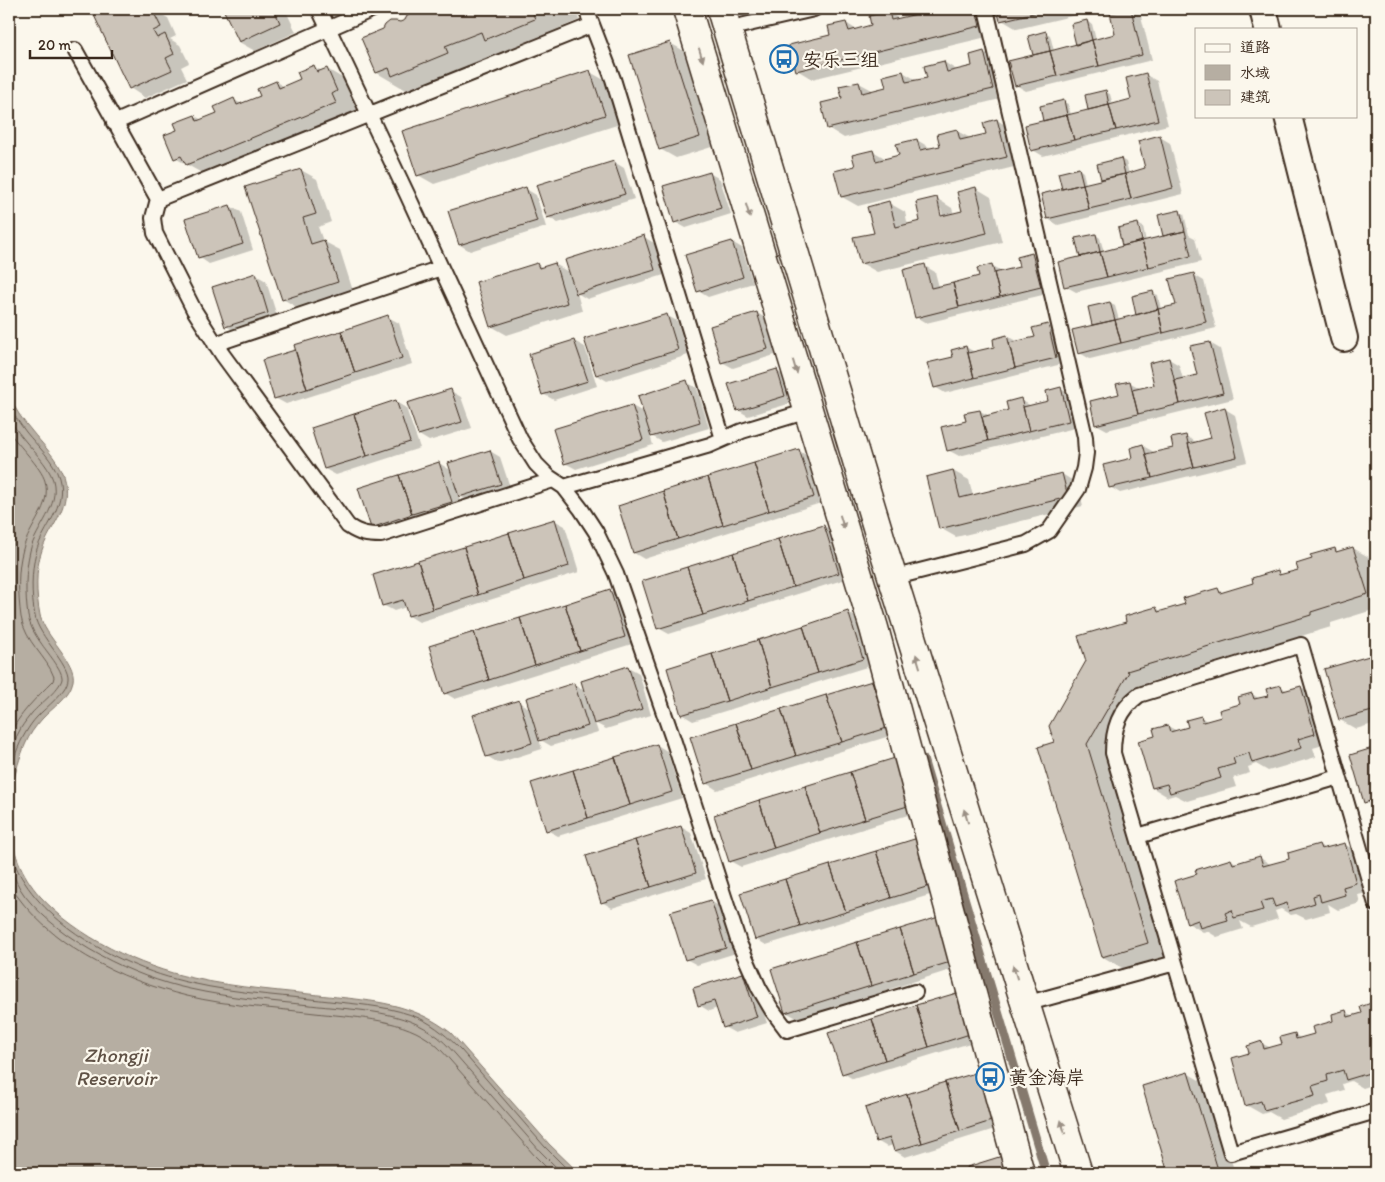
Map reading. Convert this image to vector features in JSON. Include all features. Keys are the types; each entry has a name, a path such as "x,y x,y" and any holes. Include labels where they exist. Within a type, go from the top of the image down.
{"street":[{"path":"687,9 874,628 1020,1173"},
{"path":"1263,9 1268,28"},
{"path":"724,19 892,578 1078,1173"},
{"path":"1289,118 1344,338"},
{"path":"874,628 904,616"}],"lane":[{"path":"319,9 520,439 536,464 558,484 580,509 596,532 616,574 673,740 739,943 759,988 772,1010 787,1030 914,992"},
{"path":"114,123 373,9"},
{"path":"586,9 612,78 723,439"},
{"path":"724,19 814,9"},
{"path":"892,578 1026,544 1049,531 1078,489 1084,468 1086,453 1085,437 986,9"},
{"path":"158,199 592,25"},
{"path":"75,50 158,199 153,218 156,233 194,310 215,344 348,526 358,532 368,535 381,535 558,484 710,445 742,431 808,411"},
{"path":"215,344 441,268"},
{"path":"1376,904 1301,645 1139,695 1124,709 1115,729 1113,753 1230,1153 1376,1111"},
{"path":"1138,836 1339,777"},
{"path":"1025,1004 1175,963"}],"water":[{"name":"Zhongji Reservoir","path":"9,397 16,410 53,457 63,475 65,496 63,505 42,550 38,565 37,591 43,623 47,632 65,657 73,674 73,681 68,692 42,719 28,738 13,784 10,823 18,861 27,879 40,896 72,925 110,948 152,966 193,978 226,984 377,1002 408,1009 422,1015 451,1033 549,1144 579,1173 9,1173"}],"building":[{"path":"91,9 143,9 144,11 152,9 161,27 153,31 157,38 165,34 174,54 166,58 172,70 129,89"},
{"path":"223,9 274,9 280,23 239,42"},
{"path":"434,9 538,9 532,11 535,19 484,40 481,32 445,46 448,53 392,76 389,68 376,73 361,38 383,29 390,21 400,22 412,13 422,13"},
{"path":"916,9 976,9 980,26 796,71 789,45 830,35 828,26 846,22 849,31 871,25 869,16 889,11 891,20 917,14"},
{"path":"997,9 1050,9 1000,21"},
{"path":"1131,9 1142,55 1099,66 1092,40 1115,34 1110,13"},
{"path":"1087,20 1092,40 1076,45 1071,24"},
{"path":"1046,31 1050,51 1033,55 1028,36"},
{"path":"1092,40 1099,66 1057,76 1050,51"},
{"path":"670,42 700,137 659,150 629,55"},
{"path":"984,51 993,89 827,129 821,103 842,98 839,86 859,82 862,93 886,87 883,76 903,71 906,82 927,78 924,66 944,61 947,72 972,66 970,55"},
{"path":"1050,51 1057,76 1015,86 1008,61"},
{"path":"314,65 317,72 327,68 337,91 332,94 336,103 186,165 181,156 174,159 164,135 177,130 174,123 195,115 197,121 217,113 214,107 234,98 237,105 260,96 257,89 276,81 279,88 300,79 297,72"},
{"path":"590,70 605,115 417,176 402,131"},
{"path":"1146,73 1158,120 1116,130 1109,105 1131,99 1126,78"},
{"path":"1106,90 1109,105 1088,110 1085,95"},
{"path":"1064,100 1067,115 1043,121 1040,106"},
{"path":"1109,105 1116,130 1074,140 1067,115"},
{"path":"1067,115 1074,140 1031,151 1025,125"},
{"path":"997,119 1007,157 841,197 834,171 855,166 852,155 873,150 876,161 899,155 896,144 917,139 920,150 940,146 937,134 957,129 960,140 986,134 983,123"},
{"path":"1160,135 1173,188 1131,199 1125,174 1145,168 1138,141"},
{"path":"1121,158 1125,174 1101,179 1097,164"},
{"path":"614,161 625,194 547,218 536,185"},
{"path":"1079,168 1083,184 1062,189 1058,173"},
{"path":"301,169 316,214 303,218 311,244 324,240 338,282 282,300 245,187"},
{"path":"710,172 721,208 674,223 663,186"},
{"path":"1125,174 1131,199 1089,209 1083,184"},
{"path":"1083,184 1089,209 1047,219 1041,194"},
{"path":"526,187 537,221 459,245 448,211"},
{"path":"976,187 987,233 860,264 853,237 874,233 867,207 889,201 896,227 920,221 916,202 937,197 941,216 962,211 957,192"},
{"path":"230,205 243,244 198,258 185,219"},
{"path":"1180,210 1185,231 1163,236 1158,215"},
{"path":"1138,223 1142,241 1122,246 1118,228"},
{"path":"1185,231 1191,256 1149,267 1142,241"},
{"path":"1096,234 1100,252 1080,257 1075,238"},
{"path":"644,235 655,270 576,294 565,260"},
{"path":"732,241 743,277 697,292 685,255"},
{"path":"1142,241 1149,267 1107,277 1100,252"},
{"path":"1100,252 1107,277 1064,287 1058,262"},
{"path":"1032,253 1041,287 1000,297 994,273 1019,267 1017,257"},
{"path":"537,263 539,268 555,263 567,303 490,327 476,282"},
{"path":"925,264 931,288 953,283 959,307 915,318 903,270"},
{"path":"992,264 1000,297 959,307 953,283 979,276 977,268"},
{"path":"256,273 268,313 225,327 212,287"},
{"path":"1194,273 1206,322 1163,333 1158,309 1176,305 1169,279"},
{"path":"1153,291 1158,309 1136,315 1132,296"},
{"path":"1110,302 1115,320 1092,325 1088,307"},
{"path":"1158,309 1163,333 1121,343 1115,320"},
{"path":"757,312 768,349 721,363 710,326"},
{"path":"667,314 678,350 596,375 584,339"},
{"path":"388,315 402,358 355,373 341,331"},
{"path":"1115,320 1121,343 1078,354 1072,330"},
{"path":"1048,324 1056,358 1015,368 1009,343 1035,337 1032,328"},
{"path":"341,331 355,373 307,389 294,345"},
{"path":"1007,335 1015,368 974,378 968,353 994,347 993,339"},
{"path":"574,340 588,381 542,395 529,354"},
{"path":"1210,342 1223,393 1180,404 1175,380 1197,375 1190,346"},
{"path":"966,346 974,378 934,388 927,363 953,357 951,350"},
{"path":"295,350 307,389 274,399 262,360"},
{"path":"1169,358 1180,404 1138,414 1132,390 1154,385 1149,363"},
{"path":"777,369 785,396 737,411 728,384"},
{"path":"687,380 700,422 651,437 638,396"},
{"path":"1130,381 1138,414 1095,425 1090,401 1119,394 1116,384"},
{"path":"1061,387 1069,421 1029,431 1023,407 1048,401 1046,391"},
{"path":"451,389 462,422 418,435 407,403"},
{"path":"1021,398 1029,431 988,441 982,417 1008,410 1006,402"},
{"path":"396,400 410,442 367,456 354,414"},
{"path":"632,405 643,440 564,464 553,429"},
{"path":"1225,407 1237,457 1194,467 1188,444 1211,438 1204,413"},
{"path":"980,410 988,441 947,451 941,427 966,421 964,413"},
{"path":"354,414 367,456 324,469 311,428"},
{"path":"1186,435 1194,467 1152,478 1146,454 1173,448 1171,438"},
{"path":"1143,444 1152,478 1109,488 1103,465 1132,458 1130,448"},
{"path":"799,449 814,497 769,511 754,463"},
{"path":"490,450 501,484 459,497 448,463"},
{"path":"439,462 452,502 412,514 399,475"},
{"path":"754,463 769,511 723,525 708,477"},
{"path":"953,470 960,498 1062,473 1068,497 939,529 926,477"},
{"path":"399,475 412,514 371,528 358,488"},
{"path":"708,477 723,525 678,539 663,491"},
{"path":"663,491 678,539 633,553 618,506"},
{"path":"555,519 569,566 524,580 509,533"},
{"path":"824,525 839,573 793,587 778,539"},
{"path":"509,533 524,580 478,595 464,547"},
{"path":"778,539 793,587 748,601 733,553"},
{"path":"464,547 478,595 433,609 418,561"},
{"path":"1353,547 1368,594 1311,612 1311,615 1127,671 1129,672 1087,744 1148,943 1102,957 1038,747 1054,742 1049,726 1086,661 1078,636 1126,622 1125,616 1156,607 1158,612 1185,604 1183,598 1218,588 1220,593 1253,583 1252,578 1278,570 1279,575 1298,570 1296,564 1312,559 1310,555 1335,548 1336,552"},
{"path":"733,553 748,601 703,615 687,567"},
{"path":"418,561 433,609 408,616 403,600 382,606 373,575"},
{"path":"687,567 703,615 657,629 642,581"},
{"path":"610,589 625,637 580,651 565,604"},
{"path":"565,604 580,651 535,665 520,618"},
{"path":"848,611 863,659 818,673 803,626"},
{"path":"520,618 535,665 489,680 474,632"},
{"path":"803,626 818,673 772,687 758,640"},
{"path":"474,632 489,680 444,694 429,646"},
{"path":"758,640 772,687 727,701 712,654"},
{"path":"712,654 727,701 681,715 667,668"},
{"path":"1376,654 1376,710 1339,720 1324,669"},
{"path":"628,666 642,709 594,724 581,681"},
{"path":"872,681 887,728 842,742 826,695"},
{"path":"574,683 588,726 539,741 526,698"},
{"path":"1281,685 1283,691 1301,686 1315,734 1298,739 1301,748 1252,763 1249,753 1233,758 1235,764 1218,769 1221,778 1170,793 1167,784 1152,788 1138,741 1155,736 1153,729 1168,725 1170,732 1188,727 1186,720 1201,716 1203,722 1221,717 1219,710 1240,704 1238,697 1252,693 1254,699 1268,696 1266,689"},
{"path":"826,695 842,742 796,756 781,709"},
{"path":"519,700 532,743 486,757 473,715"},
{"path":"781,709 796,756 751,770 736,723"},
{"path":"736,723 751,770 705,784 690,737"},
{"path":"657,744 672,792 630,805 615,757"},
{"path":"1376,747 1376,799 1364,803 1350,755"},
{"path":"615,757 630,805 588,818 573,770"},
{"path":"895,758 911,805 865,819 850,772"},
{"path":"573,770 588,818 546,831 531,783"},
{"path":"850,772 865,819 820,833 805,786"},
{"path":"805,786 820,833 774,848 759,800"},
{"path":"759,800 774,848 729,862 714,815"},
{"path":"681,826 696,873 651,887 635,840"},
{"path":"921,837 936,884 891,898 876,851"},
{"path":"635,840 651,887 601,903 586,856"},
{"path":"1345,843 1356,883 1343,887 1345,895 1321,902 1319,894 1313,896 1315,903 1289,911 1287,903 1275,907 1272,899 1260,902 1263,910 1234,918 1232,910 1225,913 1228,920 1200,928 1198,920 1187,924 1174,881 1197,874 1195,870 1231,859 1233,864 1260,856 1263,866 1289,859 1288,853 1319,844 1321,849"},
{"path":"876,851 891,898 846,912 830,865"},
{"path":"830,865 846,912 800,926 785,879"},
{"path":"785,879 800,926 755,940 740,893"},
{"path":"711,900 726,948 685,960 670,912"},
{"path":"942,916 957,960 914,973 900,929"},
{"path":"900,929 914,973 871,986 857,942"},
{"path":"857,942 871,986 785,1013 771,969"},
{"path":"743,973 757,1017 723,1028 714,1001 698,1006 693,988"},
{"path":"960,992 973,1033 929,1047 916,1005"},
{"path":"1374,1002 1376,1008 1376,1071 1346,1080 1343,1070 1327,1075 1328,1081 1312,1086 1315,1096 1264,1110 1261,1101 1245,1106 1232,1058 1249,1053 1247,1046 1262,1041 1264,1049 1282,1044 1280,1037 1295,1033 1296,1039 1314,1034 1312,1027 1333,1021 1332,1014 1346,1010 1348,1017 1362,1013 1360,1007"},
{"path":"916,1005 929,1047 885,1060 872,1019"},
{"path":"872,1019 885,1060 842,1074 828,1033"},
{"path":"989,1069 1004,1117 960,1131 945,1082"},
{"path":"1188,1072 1219,1173 1168,1173 1142,1086"},
{"path":"945,1082 960,1131 922,1143 907,1094"},
{"path":"907,1094 922,1143 894,1151 890,1138 876,1142 865,1108"},
{"path":"1015,1152 1022,1173 969,1173 967,1167"}],"waterway":[{"path":"923,759 1046,1173"}],"place":[{"name":"安乐三组","path":"784,59"},
{"name":"黄金海岸","path":"990,1077"}]}
